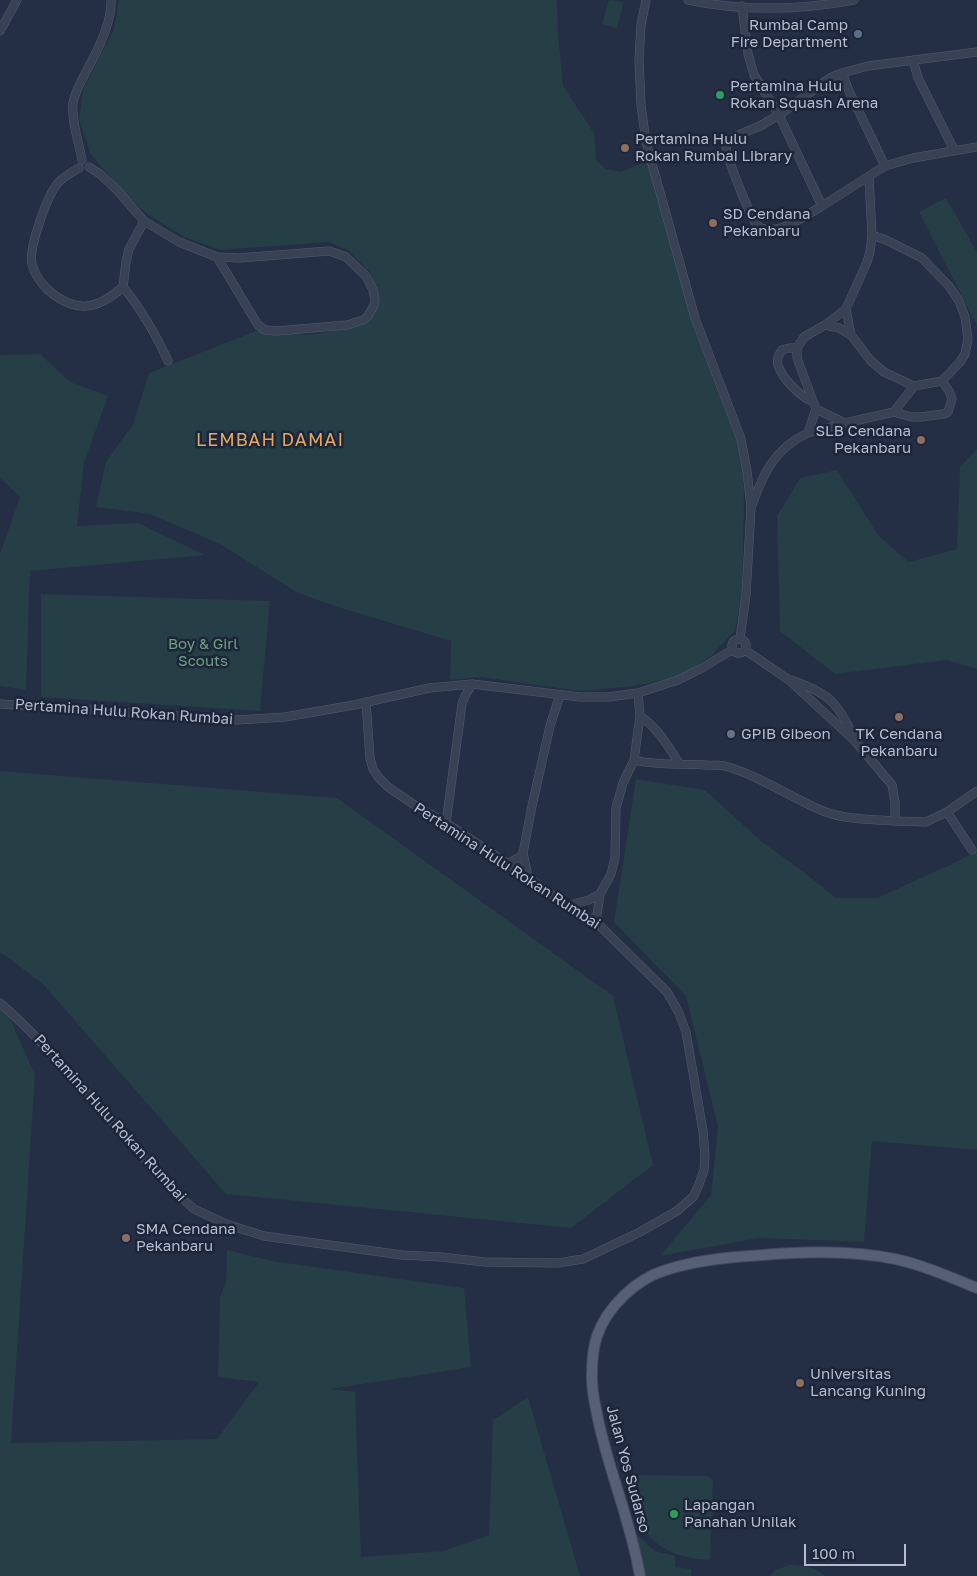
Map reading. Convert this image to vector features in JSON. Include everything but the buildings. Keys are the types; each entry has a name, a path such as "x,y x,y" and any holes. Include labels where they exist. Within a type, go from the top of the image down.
{"main road":[{"name":"Jalan Yos Sudarso","path":"640,1576 625,1512 601,1433 592,1375 597,1338 602,1324 628,1292 652,1275 687,1264 724,1258 802,1252 875,1255 920,1265 977,1288"}],"street":[{"path":"0,31 17,0"},
{"path":"82,160 73,119 73,104 77,89 94,57 106,26 111,10 111,0"},
{"path":"646,0 639,60 641,105 646,142 694,318 741,439 748,471 751,507 746,595 740,638"},
{"path":"688,0 742,6 751,3 770,8 823,5 854,0"},
{"path":"742,6 748,54 754,75 778,115 822,206"},
{"path":"977,52 868,66 842,73 830,78 760,126 729,140 727,144 729,158 754,221 763,229 774,230 792,223 822,206 885,166 913,158 977,147"},
{"path":"913,60 922,86 954,150"},
{"path":"842,73 885,166"},
{"path":"82,160 88,162 89,167 118,190 144,221 179,242 218,257 239,258 329,251 346,257 366,276 373,290 374,305 368,316 363,320 347,325 277,331 266,330 258,325 218,257"},
{"path":"79,168 78,163 82,160"},
{"path":"79,168 84,171 89,167"},
{"path":"79,168 56,184 45,208 32,251 32,263 37,278 49,291 64,302 77,306 94,305 114,295 123,287 129,249 144,221"},
{"path":"808,434 814,406 797,358 797,348 804,337 825,325 846,309 867,262 872,235 869,177"},
{"path":"846,309 852,335 871,361 884,372 914,386 942,381 965,354 968,339 965,318 959,301 949,286 922,258 898,245 872,235"},
{"path":"123,287 155,332 168,361"},
{"path":"825,325 839,328 852,335"},
{"path":"797,348 782,350 777,359 777,364 784,376 795,390 814,406 845,423"},
{"path":"751,507 770,464 787,445 808,434 894,412 921,417 944,414 948,412 952,398 942,381"},
{"path":"894,412 914,386"},
{"path":"740,638 746,642 745,650"},
{"path":"740,638 732,642 732,650 739,653 745,650"},
{"name":"Pertamina Hulu Rokan Rumbai","path":"0,704 237,720 285,717 430,688 472,684 580,697 608,697 638,693 678,680 732,650"},
{"path":"745,650 789,680 856,741 892,785 895,802 895,821"},
{"path":"789,680 808,686 834,703 856,741"},
{"path":"446,823 462,704 472,684"},
{"path":"596,922 600,894 611,874 615,858 616,808 623,783 634,760 640,716 638,693"},
{"path":"528,877 523,853 538,774 560,695"},
{"name":"Pertamina Hulu Rokan Rumbai","path":"0,1003 59,1062 176,1193 194,1209 229,1226 264,1236 402,1255 486,1262 558,1263 583,1259 598,1253 638,1234 676,1211 693,1197 704,1170 705,1157 703,1131 686,1032 668,992 596,922 545,891 528,877 446,823 398,794 379,778 373,769 370,758 366,702"},
{"path":"640,716 659,733 679,763"},
{"path":"634,760 646,763 723,766 754,776 778,790 833,814 852,818 926,822 947,812 977,791"},
{"path":"947,812 972,850"},
{"path":"507,864 523,853"},
{"path":"569,905 589,900 600,894"}],"green space":[{"path":"119,0 557,0 563,86 594,133 596,160 606,169 621,172 649,160 657,197 737,437 743,469 742,592 735,630 712,655 681,676 634,686 580,691 481,677 450,680 451,641 298,593 220,544 150,514 96,507 106,462 133,424 149,373 256,331 308,335 333,331 364,322 378,299 371,273 348,250 328,242 221,250 184,237 146,213 119,188 90,153 79,119 83,90 114,29"},
{"path":"609,0 624,2 617,28 602,24"},
{"path":"946,198 977,252 977,326 919,212"},
{"path":"40,354 70,382 108,396 84,463 77,526 138,523 205,555 30,571 26,690 0,686 0,554 20,497 0,478 0,355"},
{"path":"977,449 977,669 947,660 835,674 780,631 777,516 800,478 837,470 878,535 909,562 957,549 960,467"},
{"name":"Boy & Girl Scouts","path":"41,594 270,601 260,711 41,697"},
{"path":"0,771 337,798 613,996 653,1165 571,1228 226,1194 42,983 0,952"},
{"path":"636,779 705,790 761,841 836,898 877,898 977,851 977,1150 872,1141 864,1242 759,1238 660,1256 711,1195 718,1127 686,996 614,922"},
{"path":"0,1004 5,1007 35,1075 11,1443 217,1439 259,1382 218,1377 220,1297 226,1283 227,1250 272,1261 464,1288 471,1367 331,1389 355,1392 361,1557 444,1551 489,1535 493,1420 528,1397 580,1576 0,1576"},
{"name":"Lapangan Panahan Unilak","path":"624,1476 707,1476 713,1480 710,1560 673,1553 660,1546 650,1537 635,1511"},
{"path":"636,1534 655,1551 675,1556 675,1567 691,1569 691,1576 645,1576"},
{"path":"789,1565 808,1567 817,1570 825,1576 770,1576 776,1570"}],"place":[{"name":"Rumbai Camp Fire Department","path":"858,34"},
{"name":"Pertamina Hulu Rokan Squash Arena","path":"720,95"},
{"name":"Pertamina Hulu Rokan Rumbai Library","path":"625,148"},
{"name":"SD Cendana Pekanbaru","path":"713,223"},
{"name":"SLB Cendana Pekanbaru","path":"921,440"},
{"name":"TK Cendana Pekanbaru","path":"899,717"},
{"name":"GPIB Gibeon","path":"731,734"},
{"name":"SMA Cendana Pekanbaru","path":"126,1238"},
{"name":"Universitas Lancang Kuning","path":"800,1383"},
{"name":"Lapangan Panahan Unilak","path":"674,1514"}],"district":[{"name":"LEMBAH DAMAI","path":"270,440"}]}
